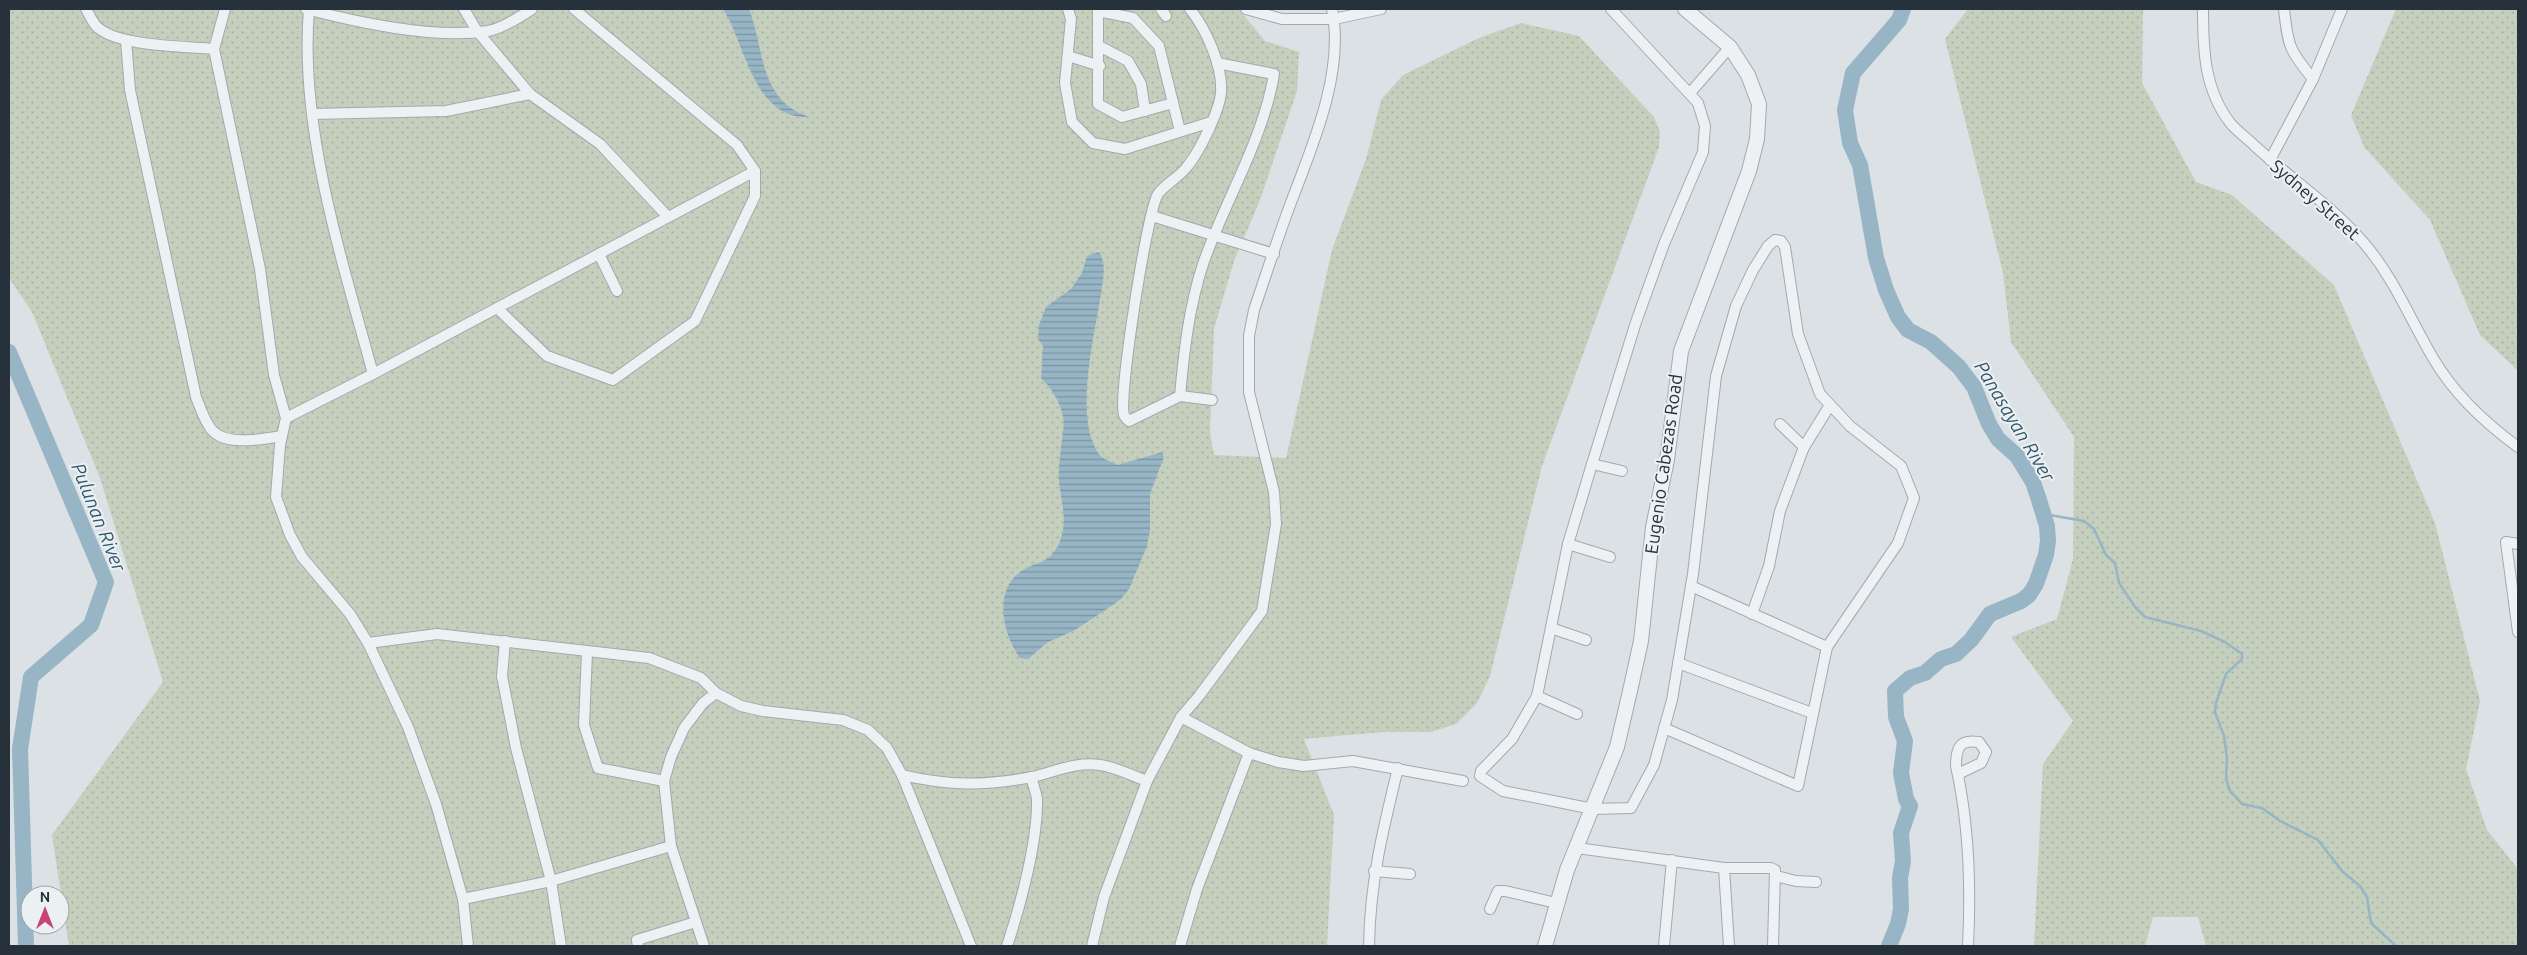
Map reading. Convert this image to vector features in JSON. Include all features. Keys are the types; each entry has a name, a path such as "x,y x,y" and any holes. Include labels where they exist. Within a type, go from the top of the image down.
{"street":[{"path":"86,9 96,25 106,33 126,40 214,49"},
{"path":"225,9 214,49 260,269 274,375 286,418 276,473 276,497 283,518 302,557 350,614 368,643 408,727 436,804 463,899 468,946"},
{"path":"373,374 329,213 312,114 308,9 399,29 489,31 517,19 532,9"},
{"path":"464,9 477,31 530,94 600,144 668,217"},
{"path":"498,308 547,356 613,380 695,321 755,196 755,171 737,146 574,9"},
{"path":"1068,9 1071,20 1066,83 1072,122 1093,143 1125,149 1211,122"},
{"path":"1190,9 1209,41 1217,63 1221,93 1201,148 1186,169 1158,194 1138,274 1124,414 1128,421 1180,396 1212,400"},
{"path":"1246,9 1282,19 1334,20 1381,9"},
{"path":"1092,946 1104,897 1147,781 1181,717 1262,612 1276,524 1274,492 1249,392 1249,336 1254,310 1315,142 1332,75 1334,20 1332,9"},
{"path":"1611,9 1690,93 1698,104 1705,126 1702,152 1664,244 1636,322 1592,464 1568,544 1537,696 1512,739 1481,770 1480,776 1503,791 1593,810 1631,808 1654,765 1678,663 1691,586 1716,376 1736,306 1752,270 1774,240 1781,241 1785,247 1798,334 1820,394 1850,426 1901,466 1914,498 1898,543 1827,648 1798,786 1664,728"},
{"name":"Eugenio Cabezas Road","path":"1545,946 1556,903 1617,747 1641,641 1653,527 1667,460 1681,351 1755,153 1759,120 1756,93 1748,75 1730,47 1685,9"},
{"name":"Sydney Street","path":"2203,9 2206,72 2214,94 2231,124 2270,160 2335,214 2363,242 2383,265 2434,360 2458,392 2491,427 2518,447"},
{"path":"2284,9 2287,36 2293,54 2313,79"},
{"path":"2270,160 2313,79 2342,9"},
{"path":"1173,103 1122,117 1098,104 1097,76 1100,66 1098,10 1133,18 1159,46 1180,131"},
{"path":"126,40 130,90 196,397 209,428 221,435 233,440 252,440 282,436"},
{"path":"1099,46 1128,61 1141,84 1145,110"},
{"path":"1690,93 1730,47"},
{"path":"1068,56 1100,66"},
{"path":"1180,396 1190,310 1214,235 1258,132 1271,93 1274,74 1217,63"},
{"path":"312,114 446,112 530,94"},
{"path":"286,418 373,374 755,171"},
{"path":"1152,216 1274,254"},
{"path":"598,254 617,291"},
{"path":"1752,614 1769,566 1780,511 1804,447 1830,405"},
{"path":"1780,424 1804,447"},
{"path":"1592,464 1622,471"},
{"path":"2518,544 2506,542 2518,632"},
{"path":"1568,544 1610,556"},
{"path":"1691,586 1827,648"},
{"path":"1552,628 1586,640"},
{"path":"368,643 437,634 649,658 700,678 716,693 741,706 789,715 843,720 868,730 887,748 902,775 971,946"},
{"path":"505,641 502,676 516,748 551,881 561,946"},
{"path":"587,652 584,724 598,768 664,781"},
{"path":"1678,663 1812,713"},
{"path":"704,946 671,846 664,781 671,757 684,728 703,703 716,693"},
{"path":"1537,696 1577,714"},
{"path":"1181,717 1249,753 1278,762 1304,766 1353,761 1463,781"},
{"path":"1180,946 1197,889 1249,753"},
{"path":"902,775 928,781 972,786 1031,777 1073,766 1100,764 1147,781"},
{"path":"1369,946 1369,907 1374,871 1398,768"},
{"path":"1958,774 1967,852 1970,906 1968,946"},
{"path":"1007,946 1018,913 1032,844 1037,799 1031,777"},
{"path":"463,899 551,881 671,846"},
{"path":"1577,848 1724,868 1771,868 1776,876 1773,946"},
{"path":"1664,946 1672,860"},
{"path":"1724,868 1729,946"},
{"path":"1374,871 1410,874"},
{"path":"1776,876 1796,881 1816,882"},
{"path":"1490,909 1498,891 1505,890 1556,903"},
{"path":"638,946 637,940 696,922"}],"green space":[{"path":"9,9 1239,9 1265,41 1299,52 1297,91 1260,200 1234,261 1214,329 1210,432 1214,455 1286,458 1332,250 1366,159 1381,100 1403,75 1479,38 1521,23 1579,36 1654,117 1660,132 1659,147 1542,466 1490,676 1477,703 1456,724 1431,732 1383,732 1304,739 1334,815 1327,946 69,946 67,935 70,935 70,885 60,885 52,835 163,682 100,478 32,312 9,278"},
{"path":"1968,9 2143,9 2142,83 2196,182 2232,195 2334,285 2435,523 2480,701 2466,769 2487,830 2518,869 2518,946 2206,946 2198,917 2153,917 2145,946 2034,946 2043,764 2073,721 2011,637 2057,619 2073,559 2074,437 2011,342 2003,273 1945,39"},
{"path":"2396,9 2518,9 2518,371 2480,335 2430,220 2364,147 2351,115"}],"water":[{"path":"723,9 749,9 766,72 772,86 780,98 792,109 809,117 790,114 775,106 763,93"},
{"path":"1099,252 1103,261 1104,272 1088,376 1088,420 1091,438 1100,456 1118,465 1162,452 1164,457 1150,494 1150,530 1147,546 1129,589 1121,599 1073,631 1048,642 1028,659 1020,658 1014,649 1005,626 1004,602 1006,591 1012,580 1020,572 1043,561 1052,554 1060,541 1064,526 1059,473 1064,420 1055,395 1041,378 1043,346 1038,339 1039,325 1046,307 1071,289 1082,273 1087,256"}],"waterway":[{"name":"Panasayan River","path":"1889,946 1898,924 1901,909 1900,878 1903,861 1901,833 1910,806 1906,799 1901,773 1905,741 1896,717 1895,691 1910,678 1925,673 1941,659 1956,654 1971,640 1990,614 2021,601 2029,595 2036,584 2046,555 2048,541 2047,526 2033,482 2017,456 1998,439 1989,424 1974,387 1959,367 1931,342 1908,330 1898,317 1886,290 1876,258 1860,165 1850,143 1845,110 1853,73 1899,20 1903,9"},
{"name":"Pulunan River","path":"9,352 106,582 91,625 31,677 20,749 26,946"},
{"path":"2044,514 2084,521 2094,529 2106,555 2115,563 2119,583 2135,607 2145,617 2201,631 2225,642 2242,654 2242,659 2226,674 2216,703 2215,712 2224,736 2227,758 2226,779 2230,791 2242,804 2262,808 2280,821 2318,840 2343,872 2360,886 2367,897 2371,923 2396,946"}]}
